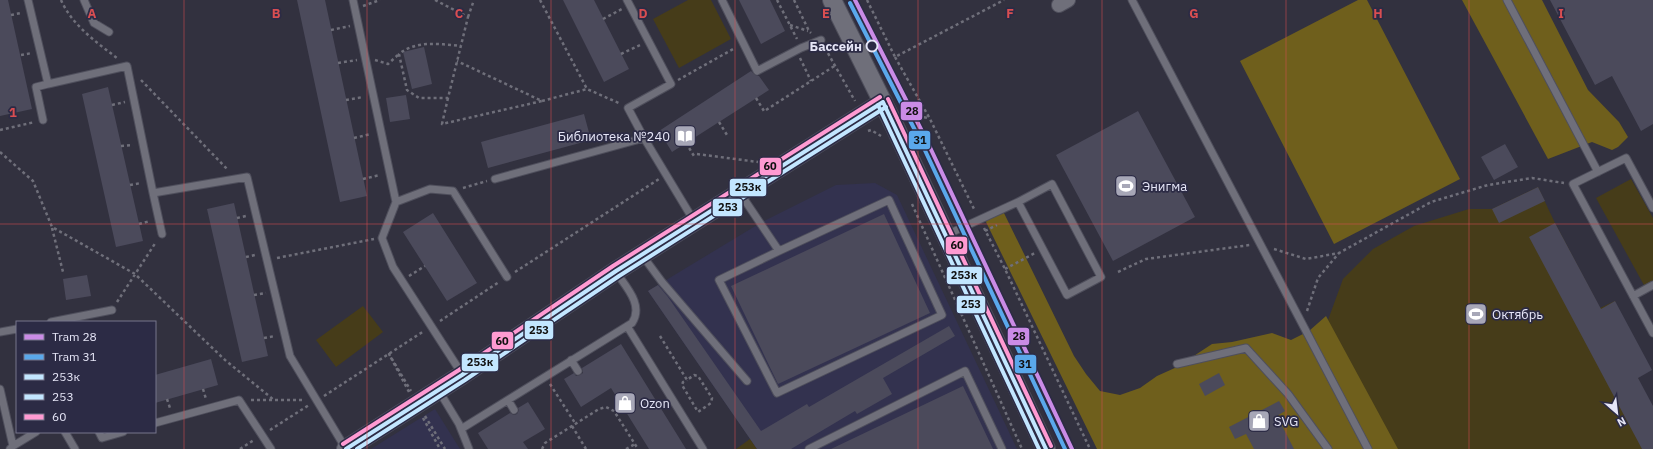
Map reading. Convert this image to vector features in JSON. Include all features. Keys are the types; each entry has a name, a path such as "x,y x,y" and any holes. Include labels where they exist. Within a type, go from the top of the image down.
{"street":[{"path":"832,0 946,234 1046,449"},
{"path":"346,449 441,395 462,374 616,271 883,102"}],"lane":[{"path":"28,0 48,84"},
{"path":"84,0 94,23 109,32"},
{"path":"353,0 396,202 382,238 393,266 462,374"},
{"path":"722,0 758,71 821,40"},
{"path":"1132,0 1368,449"},
{"path":"1506,0 1598,172"},
{"path":"629,3 671,84 628,108 644,138 694,221"},
{"path":"43,120 36,87 127,66 162,234"},
{"path":"495,179 644,138"},
{"path":"1653,208 1626,158 1572,184 1653,333"},
{"path":"153,193 247,177 290,356 346,449"},
{"path":"946,234 1018,202 1052,184 1101,277 1067,295 1018,202"},
{"path":"396,202 430,190 453,191 507,276"},
{"path":"740,192 779,251"},
{"path":"889,200 942,315 776,393 719,280 779,251 889,200"},
{"path":"642,255 662,282 747,381"},
{"path":"461,429 632,323 636,317 637,307 616,271"},
{"path":"1633,296 1653,285"},
{"path":"56,321 112,310"},
{"path":"627,326 704,449"},
{"path":"0,332 16,329"},
{"path":"1177,364 1246,348 1288,394 1328,449"},
{"path":"571,360 578,371"},
{"path":"809,449 965,371 1002,449"},
{"path":"0,389 12,448 34,433"},
{"path":"441,395 461,429 468,449"},
{"path":"156,423 239,400 271,449"},
{"path":"508,400 514,410"},
{"path":"66,433 75,449"},
{"path":"100,433 102,438 120,433"}],"path":[{"path":"61,0 64,7 86,34 127,66 237,179"},
{"path":"355,10 380,0"},
{"path":"435,0 468,17"},
{"path":"474,0 460,46 442,124 588,89"},
{"path":"540,0 588,89 628,108"},
{"path":"777,0 790,25 811,81"},
{"path":"866,0 895,57 930,118 1005,269 1090,449"},
{"path":"895,57 1004,0"},
{"path":"603,19 629,3"},
{"path":"331,30 358,25"},
{"path":"790,25 809,31"},
{"path":"621,54 648,41"},
{"path":"338,63 365,58 388,64 404,50 431,42 460,46"},
{"path":"671,84 744,44"},
{"path":"399,54 407,90 419,98 448,98"},
{"path":"457,62 542,101"},
{"path":"756,98 765,111 836,65 857,104"},
{"path":"346,100 373,95"},
{"path":"0,130 43,120"},
{"path":"719,122 727,135"},
{"path":"864,134 871,130 881,135 884,142"},
{"path":"354,138 381,132"},
{"path":"686,143 696,155 763,162"},
{"path":"0,152 33,181 52,227 62,272"},
{"path":"363,179 389,173"},
{"path":"240,449 666,175"},
{"path":"1118,272 1146,259 1259,244 1306,259 1339,253 1431,202 1488,185 1532,178 1572,184"},
{"path":"453,191 495,179"},
{"path":"910,199 1022,449"},
{"path":"52,227 135,274 225,360 274,400"},
{"path":"112,310 162,234"},
{"path":"267,260 382,238"},
{"path":"1005,269 1043,249"},
{"path":"1302,326 1318,278 1339,253"},
{"path":"402,280 425,266"},
{"path":"660,336 687,380"},
{"path":"694,376 698,376 712,398 711,403 698,412 682,386 683,382 687,380 694,376"},
{"path":"552,387 575,424"},
{"path":"419,416 441,395"},
{"path":"239,400 317,400"},
{"path":"542,449 545,443 599,409 606,407 610,408 618,415 638,449"},
{"path":"572,426 586,449"},
{"path":"626,449 635,444"}],"shaded area":[{"path":"688,0 711,0 731,39 679,68 653,19"},
{"path":"1358,0 1367,0 1460,179 1334,244 1240,61"},
{"path":"1462,0 1542,0 1588,90 1619,122 1628,137 1618,147 1612,150 1592,142 1548,159"},
{"path":"1631,179 1653,218 1653,283 1645,287 1596,198"},
{"path":"875,183 897,195 1017,449 757,449 648,291 762,222 836,185"},
{"name":"Октябрь","path":"1538,187 1555,223 1600,308 1615,301 1638,378 1653,449 1390,449 1333,341 1328,320 1343,279 1373,249 1414,226 1469,209 1492,209"},
{"path":"1003,211 1074,356 1100,391 1120,395 1140,388 1157,376 1177,367 1212,344 1232,342 1272,333 1291,340 1309,331 1326,316 1398,449 1097,449 986,222 990,213"},
{"path":"363,306 383,332 336,367 316,340"},
{"path":"435,409 460,449 371,449"},
{"path":"750,439 757,449 736,449"}],"building":[{"path":"0,0 8,0 32,109 0,116"},
{"path":"297,0 325,0 367,196 340,202"},
{"path":"563,0 594,0 629,69 604,82"},
{"path":"739,0 770,0 785,31 761,44"},
{"path":"1550,0 1653,0 1653,124 1641,131 1612,76 1595,85"},
{"path":"424,47 432,84 412,89 403,52"},
{"path":"751,71 755,75 759,76 769,90 672,152 659,131"},
{"path":"108,87 143,241 116,247 82,94"},
{"path":"406,95 410,119 390,122 386,98"},
{"name":"Энигма","path":"1138,111 1195,217 1113,261 1056,155"},
{"path":"584,114 591,140 488,168 481,142"},
{"path":"1505,144 1518,167 1494,180 1481,157"},
{"path":"1538,187 1545,201 1499,223 1492,209"},
{"path":"234,203 268,356 242,362 207,209"},
{"path":"433,213 477,283 447,301 403,232"},
{"path":"884,214 930,313 778,384 731,286"},
{"path":"1555,223 1601,309 1615,301 1652,370 1638,378 1653,406 1653,449 1642,449 1529,237"},
{"path":"87,275 91,296 66,300 63,279"},
{"path":"658,285 668,297 761,431 807,404 809,407 949,326 955,336 883,378 892,394 857,414 855,411 791,449 757,449 648,291"},
{"path":"621,344 686,449 649,449 611,388 581,407 564,379 574,373 576,376 580,375 583,373 582,368"},
{"path":"211,359 218,385 156,403 156,375"},
{"path":"1219,373 1225,385 1205,396 1199,384"},
{"path":"963,386 993,449 831,449"},
{"path":"1279,401 1285,411 1277,416 1294,449 1254,449 1246,434 1235,439 1229,427"},
{"path":"528,402 545,429 523,442 528,449 488,449 478,433 510,413 514,415 517,414 519,410 518,408"}],"tram line":[{"name":"28","path":"855,0 927,141 1072,449"},
{"name":"31","path":"850,3 922,144 1065,449"}],"transit line":[{"name":"60","path":"343,444 459,370 613,266 880,97"},
{"name":"60","path":"888,99 1051,446"},
{"name":"253к","path":"883,102 1046,449"},
{"name":"253к","path":"346,449 462,375 616,271 883,102"},
{"name":"253","path":"878,105 1039,449"},
{"name":"253","path":"357,449 465,380 619,276 886,107"}],"place":[{"name":"Бассейн","path":"872,46"},
{"name":"Библиотека №240","path":"685,136"},
{"name":"Энигма","path":"1126,186"},
{"name":"Октябрь","path":"1476,314"},
{"name":"Ozon","path":"625,403"},
{"name":"SVG","path":"1259,421"}]}
